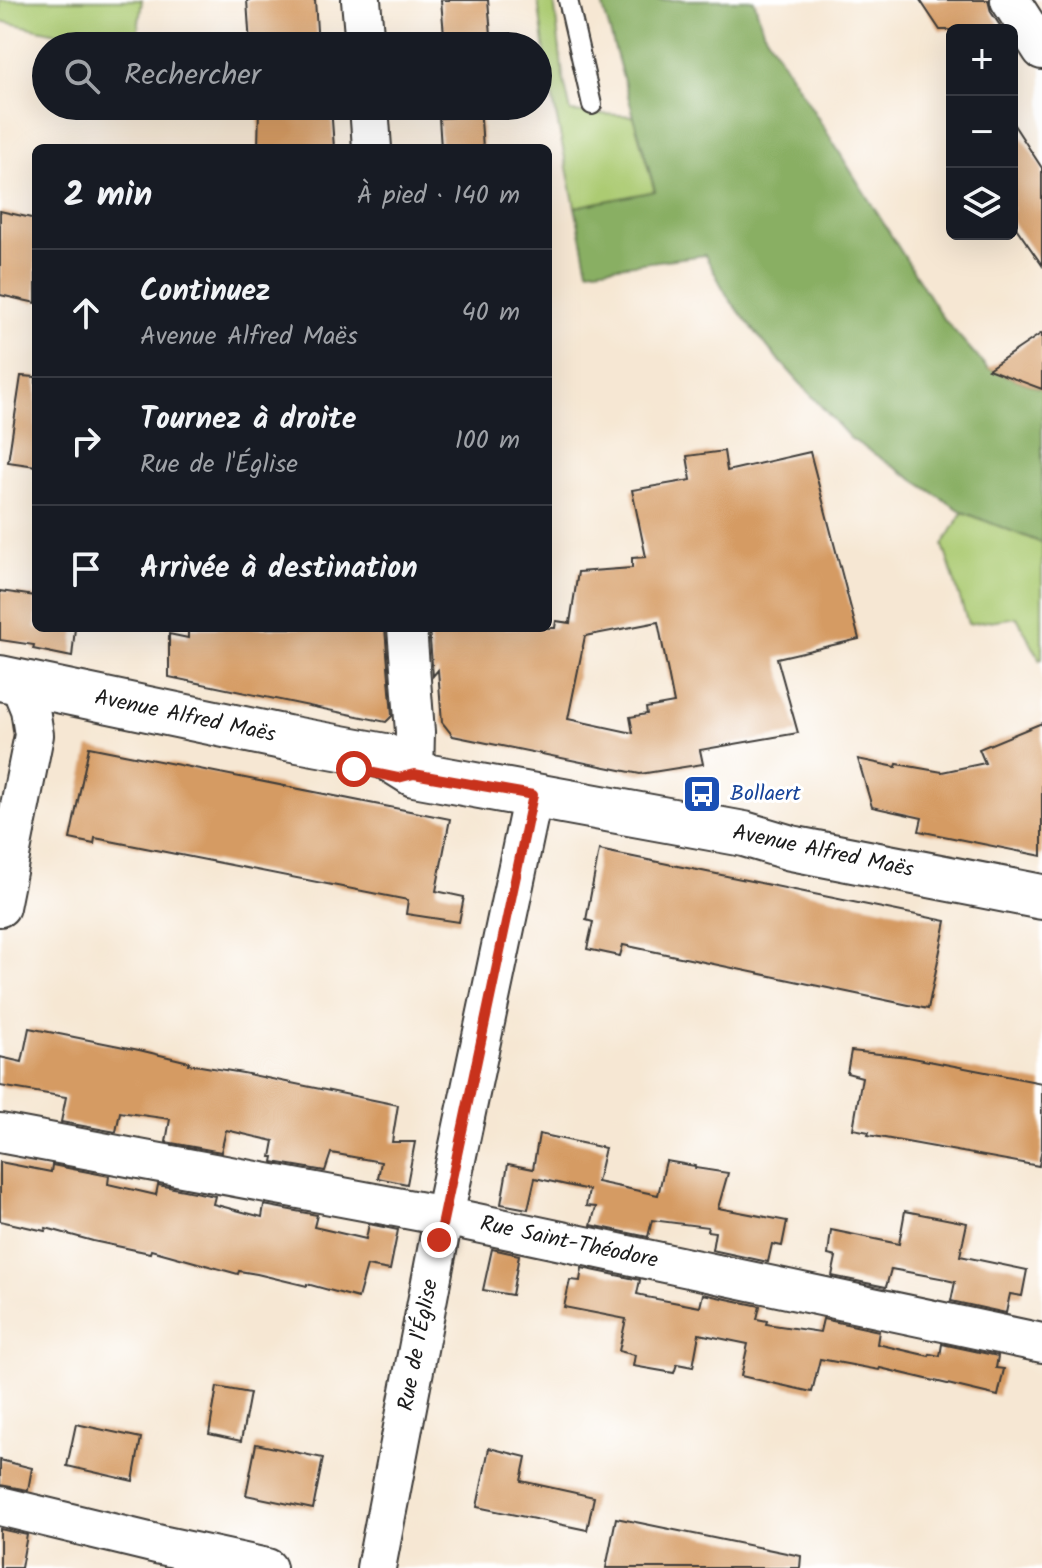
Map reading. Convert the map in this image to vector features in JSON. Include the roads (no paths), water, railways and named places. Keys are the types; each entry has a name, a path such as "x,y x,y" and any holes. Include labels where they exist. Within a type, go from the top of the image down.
{"main road":[{"name":"Avenue Alfred Maës","path":"12,693 398,778 414,774"},
{"name":"Avenue Alfred Maës","path":"12,693 385,756 414,774 744,834 791,848 1042,897"}],"street":[{"path":"361,0 364,32"},
{"path":"1010,0 1042,50"},
{"path":"370,120 372,144"},
{"path":"407,632 415,740 414,774"},
{"path":"0,907 34,735 12,693"},
{"name":"Rue de l'Église","path":"376,1568 444,1216 533,795"},
{"name":"Rue Saint-Théodore","path":"0,1133 444,1216 1042,1343"},
{"path":"0,1506 158,1556 267,1568"}],"lane":[{"path":"568,0 592,105"}],"place":[{"name":"Bollaert","path":"702,794"}]}
